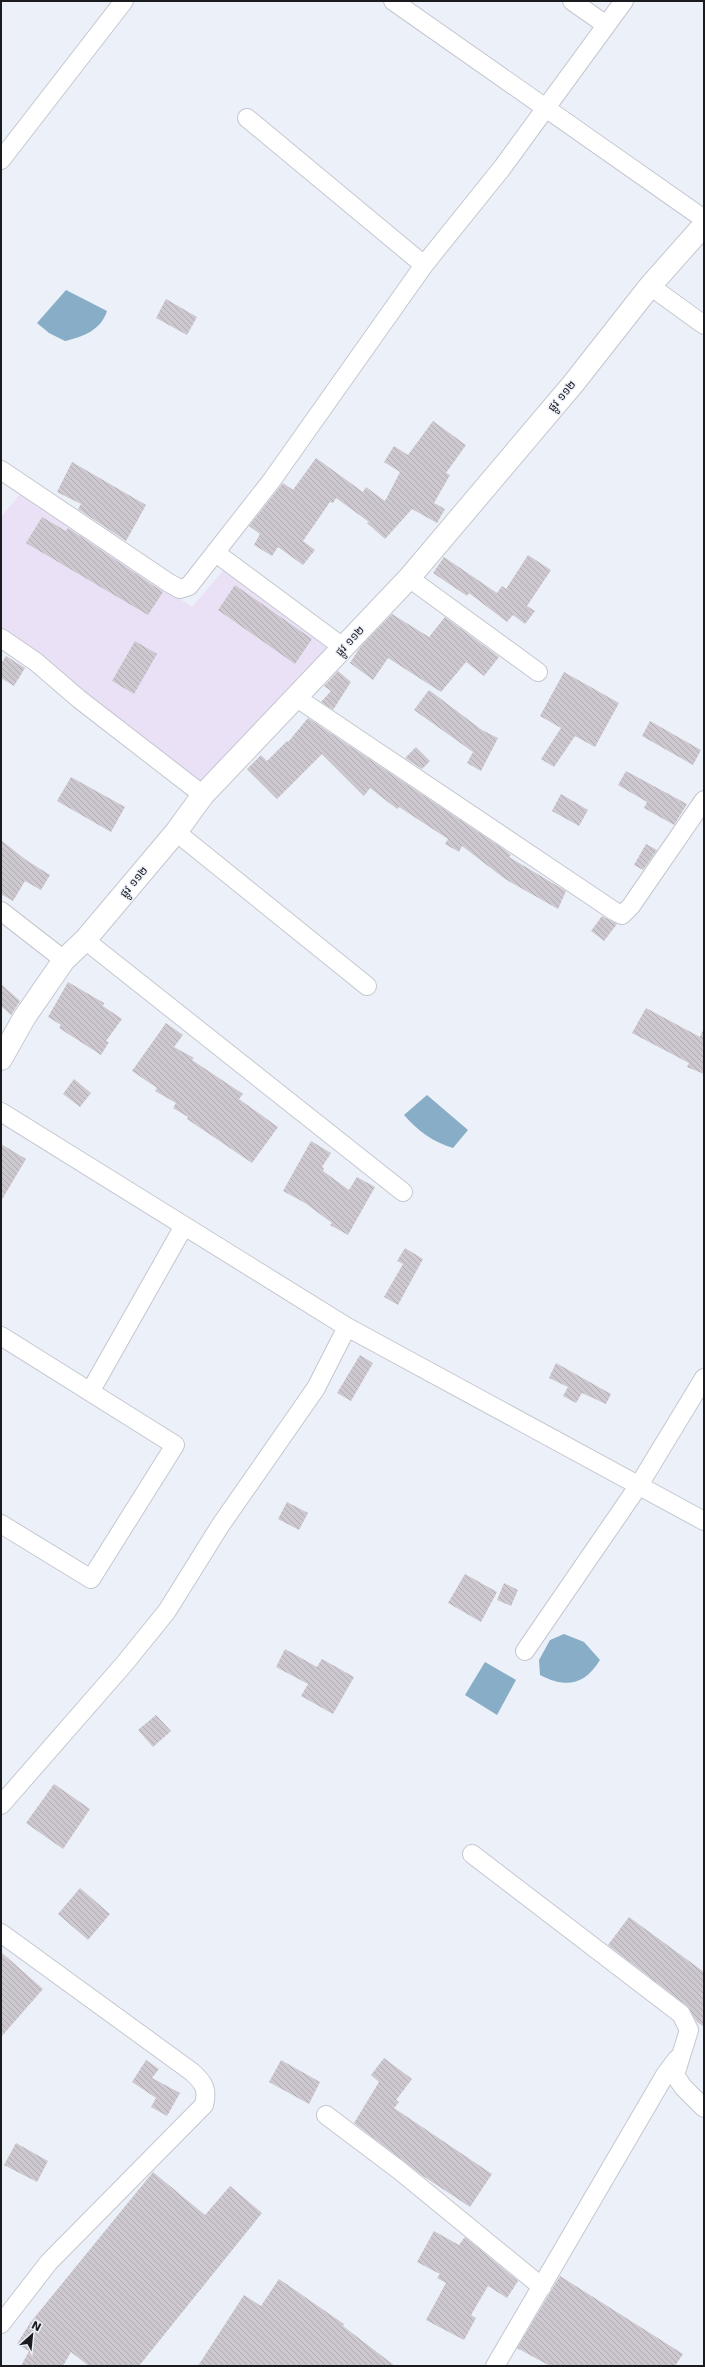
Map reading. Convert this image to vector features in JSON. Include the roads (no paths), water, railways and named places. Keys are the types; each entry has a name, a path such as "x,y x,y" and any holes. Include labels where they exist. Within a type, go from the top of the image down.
{"street":[{"path":"1,160 124,1"},
{"path":"394,1 544,108 704,219"},
{"path":"572,1 606,25"},
{"path":"1,470 169,583 180,588 189,586 272,480 424,265 502,168 544,108 624,1"},
{"path":"247,118 424,265"},
{"name":"ផ្លូវ ១១២","path":"1,1059 24,1018 64,960 85,940 176,832 203,795 410,578 573,384 650,286 704,225"},
{"path":"650,286 704,325"},
{"path":"216,553 344,648"},
{"path":"410,578 538,672"},
{"path":"1,638 36,662 79,699 203,795"},
{"path":"297,698 607,907 622,915 631,906 704,800"},
{"path":"176,832 367,986"},
{"path":"1,911 64,960"},
{"path":"85,940 403,1192"},
{"path":"1,1112 347,1328 704,1520"},
{"path":"90,1392 184,1226"},
{"path":"1,1805 125,1663 167,1611 220,1526 316,1388 347,1328"},
{"path":"1,1336 175,1445 91,1579 1,1524"},
{"path":"525,1651 639,1485 704,1378"},
{"path":"472,1854 681,2014 689,2030 675,2075 683,2087 704,2108"},
{"path":"1,1933 192,2072 203,2082 207,2092 204,2104 49,2262 1,2324"},
{"path":"496,2366 661,2082 680,2055"},
{"path":"326,2115 399,2170 542,2287"}],"water":[{"path":"66,290 107,311 104,318 96,328 85,335 65,341 49,333 37,323"},
{"path":"427,1095 468,1130 453,1148 439,1143 426,1135 404,1115"},
{"path":"564,1634 584,1642 600,1660 594,1669 581,1680 566,1683 558,1682 540,1675 539,1660 550,1640"},
{"path":"485,1662 516,1680 497,1715 465,1695"}]}
